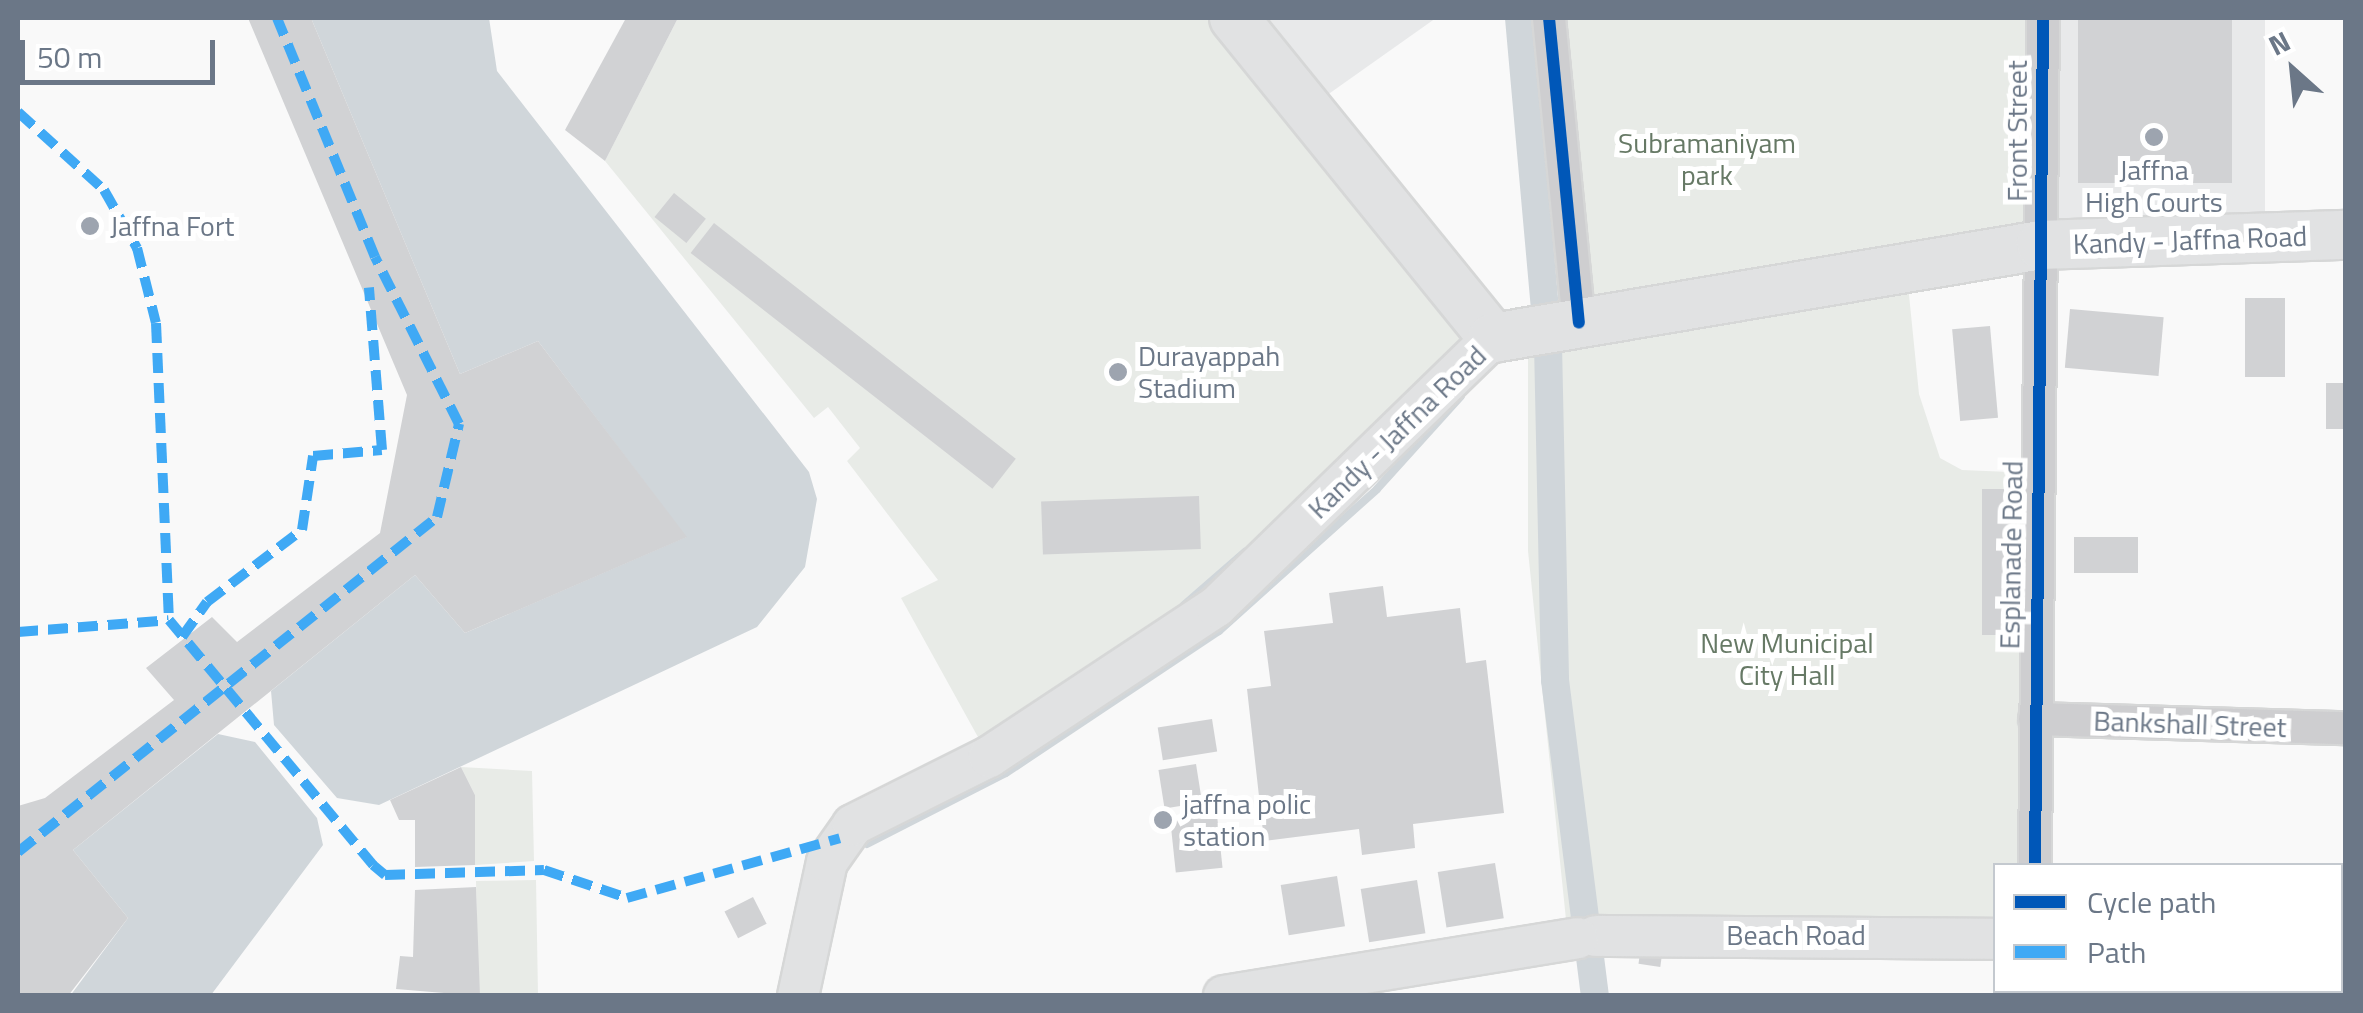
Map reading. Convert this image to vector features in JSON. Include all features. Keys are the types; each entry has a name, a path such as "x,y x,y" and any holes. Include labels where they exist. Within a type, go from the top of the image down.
{"highway":[{"path":"1234,18 1493,338"},
{"name":"Kandy - Jaffna Road","path":"1493,338 2041,245 2346,235"}],"main road":[{"name":"Kandy - Jaffna Road","path":"798,996 840,839 1119,676 1216,607 1493,338"},
{"name":"Beach Road","path":"1224,996 1586,937 1993,939"}],"street":[{"path":"1549,18 1579,323"},
{"name":"Front Street","path":"2041,245 2043,18"},
{"name":"Esplanade Road","path":"2035,863 2041,245"},
{"name":"Bankshall Street","path":"2034,719 2346,728"}],"shaded area":[{"path":"311,18 489,18 497,71 809,472 817,499 805,567 757,627 379,805 337,798 274,725 271,691 415,575 465,633 686,537 538,341 460,374"},
{"path":"1234,18 1436,18 1306,110"},
{"name":"Jaffna High Courts","path":"2043,18 2265,18 2265,245 2043,245"},
{"path":"218,734 255,742 317,818 323,845 211,995 70,996 128,918 73,850"}],"green space":[{"name":"Durayappah Stadium","path":"678,18 1234,18 1493,338 1216,607 989,757 901,598 938,580 847,461 860,448 828,407 814,418 605,161"},
{"name":"New Municipal City Hall","path":"1549,18 2043,18 2041,245 1906,265 1919,394 1940,458 1962,470 2036,473 2035,863 1993,863 1993,939 1568,939 1528,551 1528,333 1578,323"},
{"path":"461,767 532,771 534,861 475,865 475,795"},
{"path":"536,880 538,995 478,996 476,881"}],"building":[{"path":"248,18 311,18 460,374 538,341 687,537 465,633 415,575 73,850 128,918 68,996 18,996 18,806 45,798 174,700 146,668 212,617 237,642 380,533 407,395"},
{"path":"626,18 678,18 605,161 565,130"},
{"name":"Jaffna High Courts","path":"2078,18 2232,18 2232,183 2078,183"},
{"path":"674,193 706,219 686,243 654,217"},
{"path":"714,223 1016,459 992,489 691,253"},
{"path":"2245,298 2285,298 2285,377 2245,377"},
{"path":"2070,309 2164,317 2159,376 2065,368"},
{"path":"1990,326 1998,418 1960,421 1952,329"},
{"path":"2326,383 2346,383 2346,429 2326,429"},
{"path":"1982,489 2017,489 2017,635 1982,635"},
{"path":"1199,496 1201,549 1043,554 1041,502"},
{"path":"2074,537 2138,537 2138,573 2074,573"},
{"path":"1383,586 1387,617 1460,608 1466,663 1486,660 1504,813 1413,824 1415,848 1362,855 1359,829 1264,841 1247,689 1271,686 1264,631 1333,623 1329,593"},
{"path":"1212,719 1217,752 1163,760 1158,728"},
{"path":"1196,764 1202,803 1165,808 1158,770"},
{"path":"461,767 475,795 475,865 415,867 415,820 399,820 390,800"},
{"path":"1217,815 1223,868 1176,873 1170,820"},
{"path":"1495,863 1504,918 1446,927 1438,872"},
{"path":"1337,876 1345,926 1289,935 1281,885"},
{"path":"1417,880 1425,933 1369,942 1361,889"},
{"path":"476,887 480,996 396,989 400,956 413,957 415,890"},
{"path":"753,897 767,924 738,938 724,912"},
{"path":"1641,946 1663,949 1660,967 1638,964"},
{"path":"2086,993 2133,993 2133,995"}],"waterway":[{"path":"1519,18 1548,344 1555,680 1595,996"},
{"path":"867,844 1006,773 1219,631 1377,489 1461,396"},
{"path":"1184,605 1245,552"}],"marked path":[{"path":"18,852 437,517 459,424 375,257 277,18"},
{"path":"18,112 104,190 137,248 156,323 169,620 373,865 385,875 544,870 627,898 840,838"},
{"path":"182,637 207,602 302,530 313,456 382,450 369,288"},
{"path":"18,632 169,620"}],"cycle path":[{"path":"1549,18 1579,323"},
{"path":"2035,863 2043,18"}],"place":[{"name":"Jaffna High Courts","path":"2154,137"},
{"name":"Jaffna Fort","path":"90,226"},
{"name":"Durayappah Stadium","path":"1118,372"},
{"name":"jaffna polic station","path":"1163,820"}],"park label":[{"name":"Subramaniyam park","path":"1707,159"}]}
